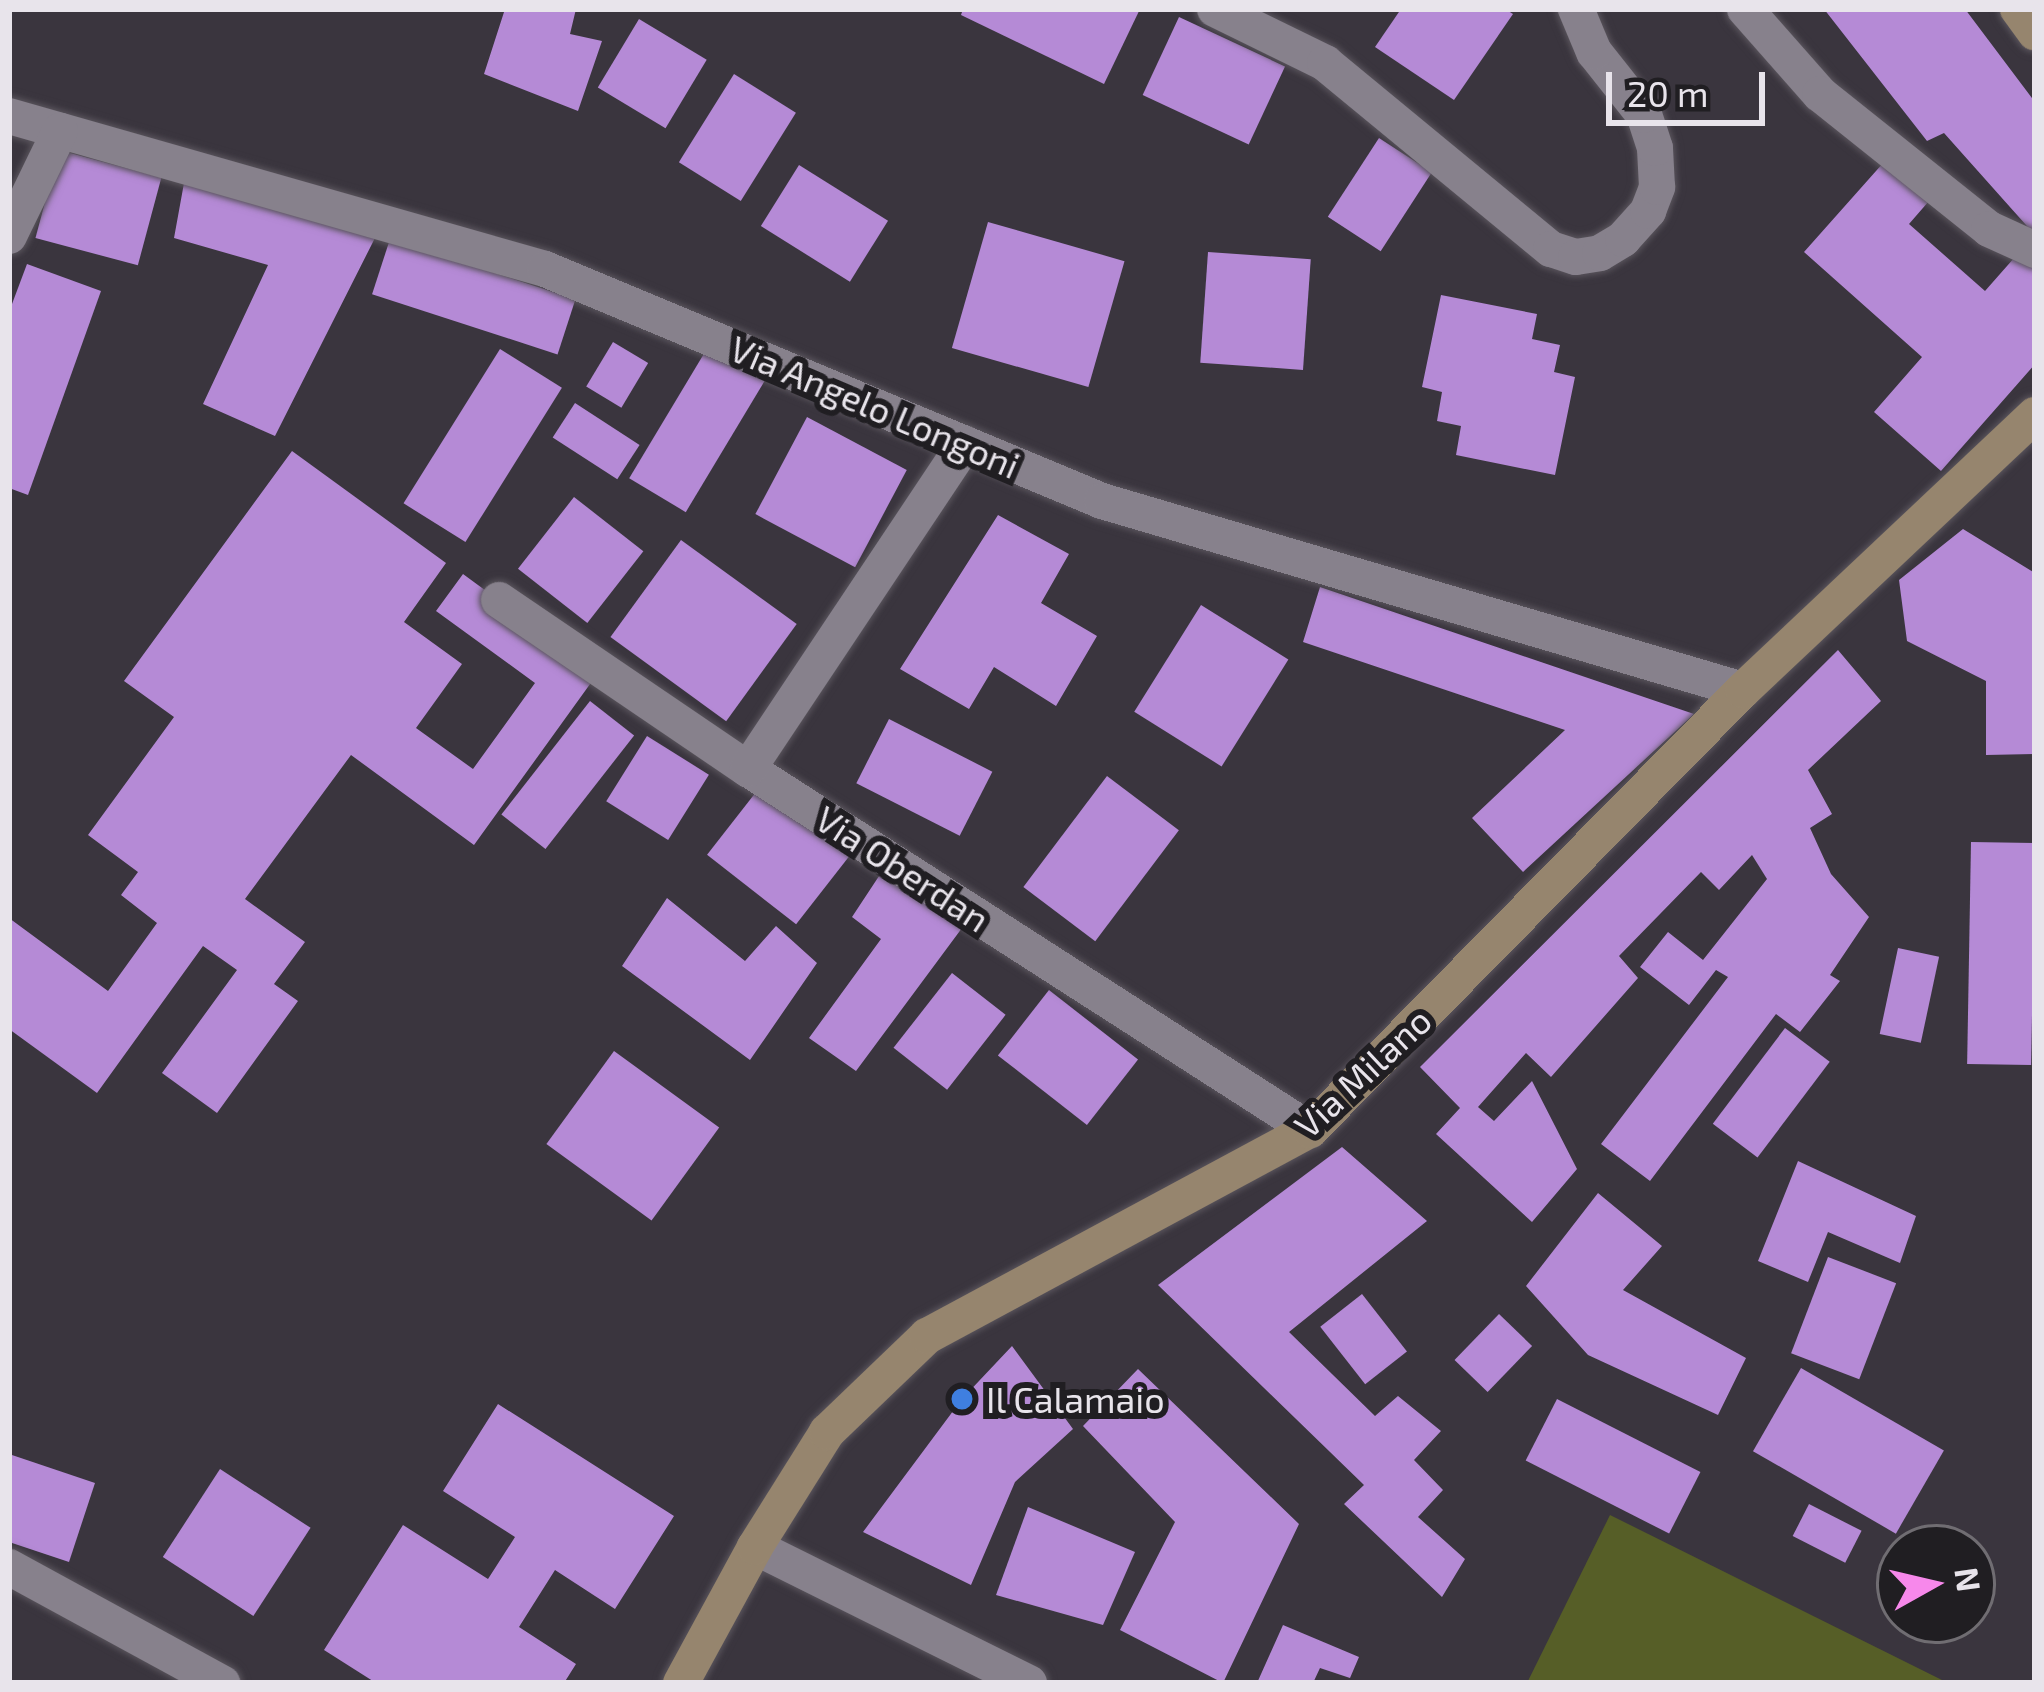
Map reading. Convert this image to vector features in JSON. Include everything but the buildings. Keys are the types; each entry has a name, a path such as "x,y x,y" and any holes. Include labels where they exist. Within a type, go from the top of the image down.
{"main road":[{"path":"2018,9 2035,32"},
{"name":"Via Milano","path":"681,1683 755,1547 827,1432 927,1336 1310,1130 1743,690 2035,415"}],"street":[{"path":"1216,9 1324,63 1551,249 1576,257 1600,253 1623,239 1648,211 1658,187 1655,148 1644,115 1594,52 1576,9"},
{"path":"1744,9 1820,94 1939,184 1989,229 2035,250"},
{"name":"Via Angelo Longoni","path":"9,116 545,268 1102,500 1743,690"},
{"path":"9,236 60,130"},
{"path":"748,769 965,443"},
{"name":"Via Oberdan","path":"500,600 748,769 1310,1130"},
{"path":"755,1547 1029,1683"},
{"path":"9,1567 222,1683"}],"green space":[{"path":"1610,1515 1948,1683 1527,1683"}],"place":[{"name":"Il Calamaio","path":"962,1399"}]}
